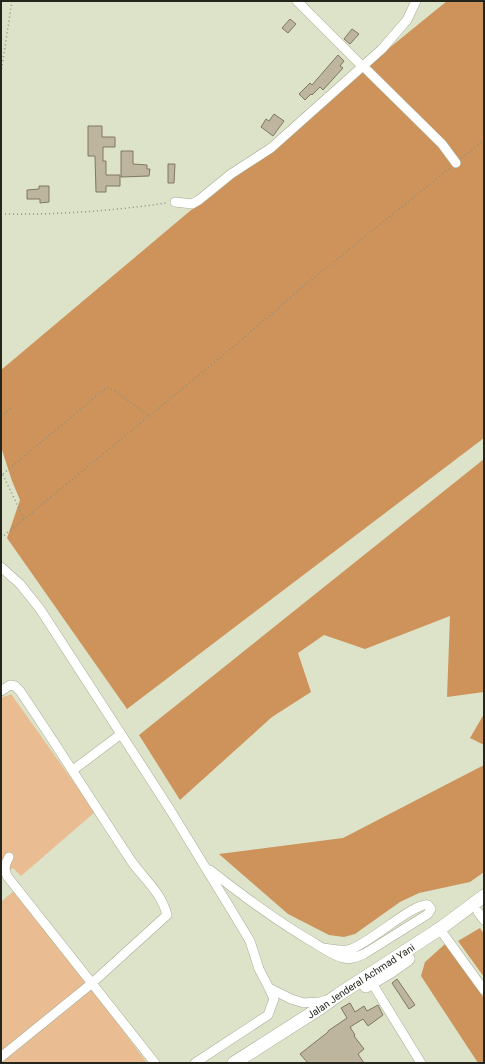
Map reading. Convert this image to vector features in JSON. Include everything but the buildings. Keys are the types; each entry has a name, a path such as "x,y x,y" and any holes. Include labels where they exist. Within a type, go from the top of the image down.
{"highway":[{"name":"Jalan Jenderal Achmad Yani","path":"234,1063 447,924 484,896"},
{"name":"Jalan Jenderal Achmad Yani","path":"247,1063 392,971 444,935 482,913"}],"street":[{"path":"297,1 442,144 456,163"},
{"path":"175,202 192,204 231,174 271,148 365,68 407,20 416,1"},
{"path":"1,567 20,584 40,609 205,866 250,941 259,969 274,999 268,1015 195,1063"},
{"path":"1,691 10,685 15,686 20,691 133,863 164,903 167,915 91,984 1,1057"},
{"path":"73,770 121,734"},
{"path":"9,858 5,870 7,876 155,1063"},
{"path":"205,866 253,904 323,948 345,959 352,959 364,954 428,914 431,909 428,905 420,906 374,936 350,949 340,950 323,948"},
{"path":"444,935 484,990"},
{"path":"372,983 421,1063"},
{"path":"269,988 304,1003 321,1003 338,994"}],"path":[{"path":"1,73 12,1"},
{"path":"1,538 239,342 300,289 484,140"},
{"path":"1,214 125,209 175,202"},
{"path":"2,474 107,387 115,391 149,416"},
{"path":"1,416 12,407"},
{"path":"1,470 24,519"}],"shaded area":[{"path":"447,1 484,1 484,438 127,709 7,538 20,500 1,447 1,370 222,184"},
{"path":"484,459 484,692 447,697 450,616 365,649 324,635 298,653 311,692 272,717 180,800 139,735"},
{"path":"11,694 95,812 21,876 13,868 1,877 1,698"},
{"path":"484,714 484,745 470,738"},
{"path":"484,765 484,872 470,882 419,893 400,902 355,934 344,937 329,935 288,914 219,854 343,838"},
{"path":"17,888 147,1063 1,1063 1,902"},
{"path":"480,928 484,934 484,977 458,941"},
{"path":"445,944 484,998 484,1063 478,1063 421,976 425,962"}]}
